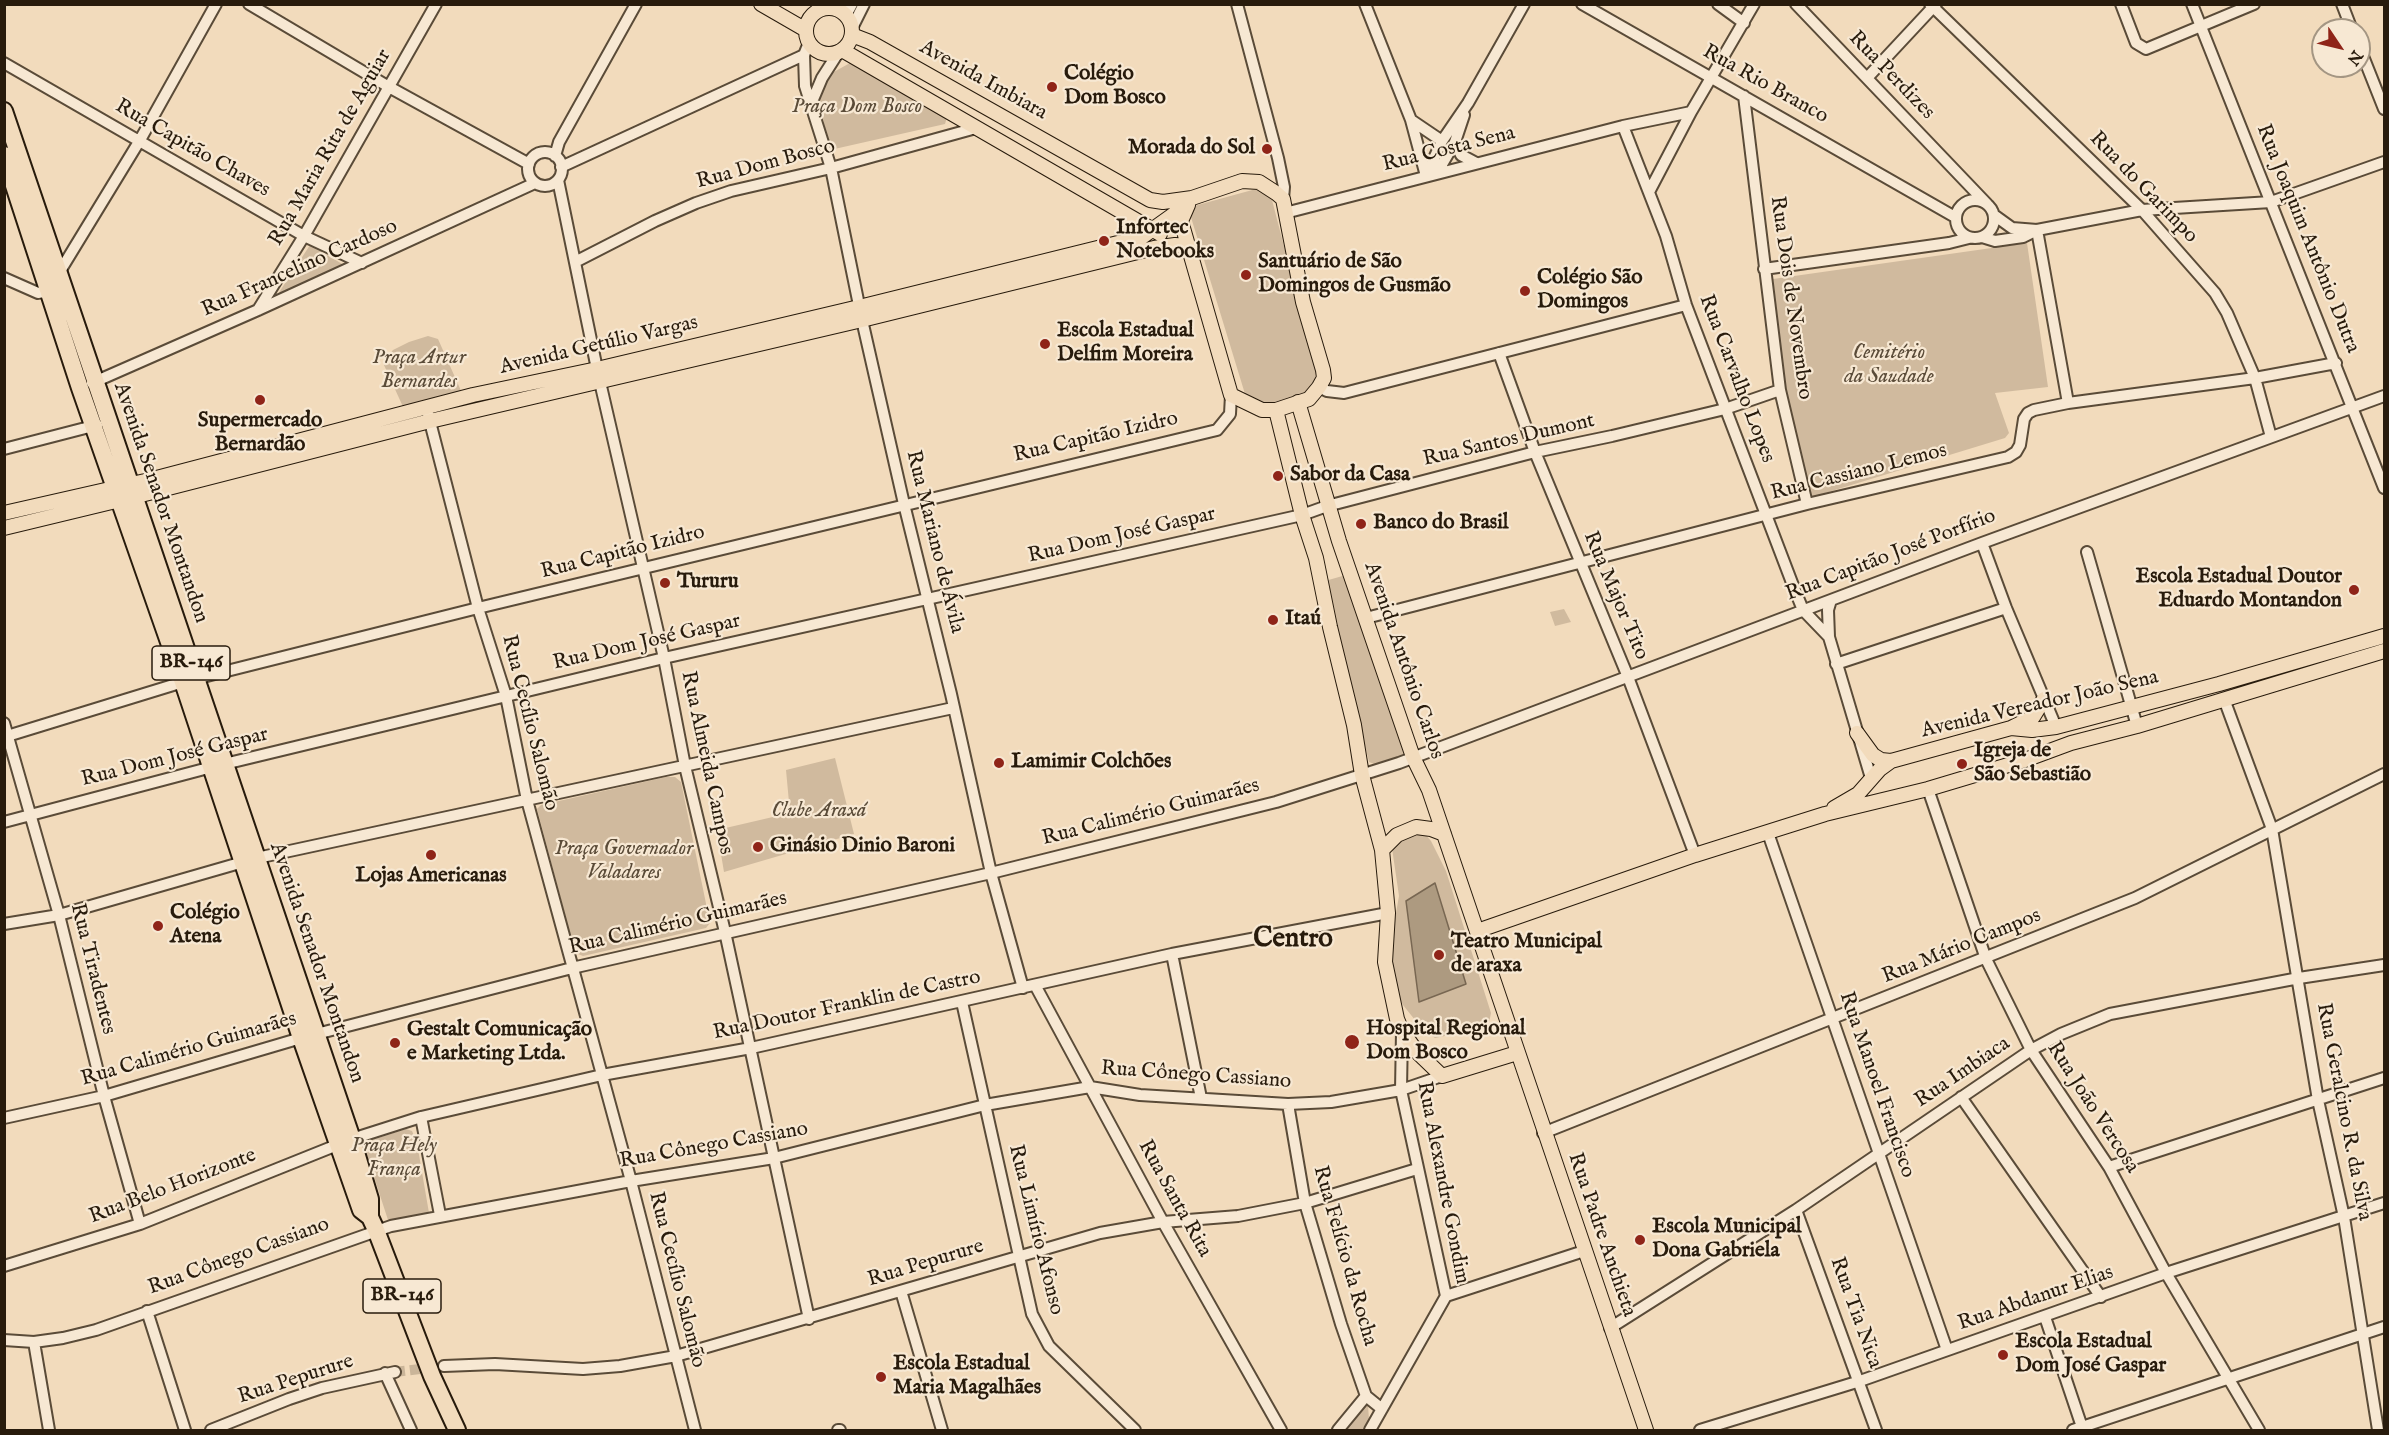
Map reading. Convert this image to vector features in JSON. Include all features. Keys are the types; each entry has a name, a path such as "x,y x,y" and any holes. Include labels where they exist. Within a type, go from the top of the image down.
{"highway":[{"name":"Avenida Senador Montandon","path":"4,111 59,275 88,385 101,424 345,1142 370,1199 370,1227 432,1376 458,1429"},
{"name":"Avenida Senador Montandon","path":"4,155 48,288 88,385"}],"main road":[{"path":"761,4 813,48 825,54 840,51 850,41 852,32 832,8 810,19 806,42"},
{"name":"Avenida Imbiara","path":"852,32 1150,200 1163,202 1192,198"},
{"name":"Avenida Imbiara","path":"840,51 1155,230 1175,245 1194,270"},
{"path":"1079,187 1091,166"},
{"path":"1242,181 1259,182 1284,206 1303,302 1324,378 1309,399 1276,410 1262,410 1231,396 1181,221 1192,198 1242,181"},
{"name":"Avenida Getúlio Vargas","path":"861,314 1142,237 1155,230 1192,198"},
{"name":"Avenida Getúlio Vargas","path":"4,528 126,492 428,414 1143,250 1175,245 1189,246"},
{"name":"Avenida Antônio Carlos","path":"1298,402 1328,506 1413,757 1429,790 1477,932"},
{"path":"1276,410 1302,515 1316,558 1329,627 1354,725 1362,775 1382,850 1388,913 1385,962 1402,1031 1416,1052 1442,1076 1518,1053"},
{"name":"Avenida Getúlio Vargas","path":"4,513 126,492"},
{"name":"Avenida Vereador João Sena","path":"1825,814 1858,794 1871,778 1891,761 2011,728 2032,730 2056,727 2385,636"},
{"name":"Avenida Vereador João Sena","path":"1477,932 1695,855 1825,814 1928,789 2025,760 2071,743 2137,726 2385,651"},
{"path":"2011,728 2033,717 2044,699"},
{"path":"2025,760 2038,744 2032,730"},
{"path":"1857,733 1873,755 1881,760 1891,761"},
{"path":"1871,778 1880,795 1888,799"},
{"path":"1382,850 1397,835 1416,827 1444,834"},
{"name":"Rua Padre Anchieta","path":"1477,932 1543,1133 1646,1431"}],"street":[{"path":"4,278 38,293 48,288 59,275 140,140 216,4"},
{"path":"249,4 389,87 529,164"},
{"name":"Rua Maria Rita de Aguiar","path":"258,310 304,236 436,4"},
{"path":"555,156 559,142 636,4"},
{"path":"852,32 864,4"},
{"path":"1237,4 1278,158 1284,187 1284,206"},
{"path":"1365,4 1431,174"},
{"path":"1431,174 1442,141 1468,103 1524,4"},
{"name":"Rua Rio Branco","path":"1582,4 1955,217"},
{"path":"1719,4 1744,23"},
{"path":"1649,192 1691,112 1754,4"},
{"name":"Rua Perdizes","path":"1796,4 1987,204"},
{"path":"2121,4 2136,43 2150,48 2254,4"},
{"name":"Rua Joaquim Antônio Dutra","path":"2192,4 2385,488"},
{"path":"1867,78 1933,6"},
{"name":"Rua do Garimpo","path":"1933,6 2142,210 2215,293 2227,314 2255,378 2271,437"},
{"path":"561,167 806,42"},
{"name":"Rua Mariano de Ávila","path":"806,42 805,86 831,168 904,504 929,600 991,873 1023,988"},
{"path":"811,104 822,78 840,51"},
{"name":"Rua Capitão Chaves","path":"4,63 304,236 362,263"},
{"path":"2371,75 2385,109"},
{"name":"Rua Dois de Novembro","path":"1744,96 1780,390 1807,504"},
{"path":"1431,174 1455,142 1468,103"},
{"name":"Rua Costa Sena","path":"1284,206 1431,174 1623,126 1691,112"},
{"path":"1411,120 1442,141"},
{"name":"Rua Carvalho Lopes","path":"1623,126 1665,236 1686,305 1803,610 1829,637"},
{"name":"Rua Dom Bosco","path":"574,262 696,203 730,191 831,168 976,128"},
{"path":"1455,142 1461,155 1476,163"},
{"path":"540,153 550,153 555,156 561,167 558,180 544,186 535,183 529,174 529,164 540,153"},
{"path":"1969,238 1959,230 1955,217 1964,203 1977,200 1987,204 1994,215 2012,228 2037,230 2142,210 2271,202 2385,162"},
{"name":"Rua Perdizes","path":"1959,174 1964,203"},
{"name":"Rua Almeida Campos","path":"558,180 598,375 663,658 684,766 725,932 809,1319"},
{"name":"Rua Francelino Cardoso","path":"88,385 535,183"},
{"name":"Rua Rio Branco","path":"1928,200 1964,203"},
{"path":"1983,237 1992,228 1994,215"},
{"path":"1764,269 1948,243 1969,238 1983,237 1995,241 2023,237 2037,230"},
{"path":"2037,230 2068,403"},
{"path":"1319,387 1327,391 1344,393 1686,305"},
{"name":"Rua Major Tito","path":"1498,353 1535,452 1628,677 1695,855"},
{"name":"Rua Cassiano Lemos","path":"1366,618 1807,504 2008,457 2016,452 2020,445 2024,419 2028,413 2068,403 2255,378 2336,363"},
{"name":"Rua Santos Dumont","path":"1302,515 1328,506 1535,452 1725,409 1780,390"},
{"name":"Rua Capitão Izidro","path":"6,737 190,681 478,608 1217,430 1230,414 1231,396"},
{"name":"Rua Capitão José Porfírio","path":"1413,757 1982,543 2385,396"},
{"name":"Rua Cecílio Salomão","path":"428,414 478,608 506,696 527,800 631,1181 694,1431"},
{"path":"4,449 101,424"},
{"name":"Rua Dom José Gaspar","path":"4,822 218,766 663,658 1302,515"},
{"path":"1982,543 2006,608 2056,727"},
{"path":"2087,552 2137,726"},
{"name":"Rua Carvalho Lopes","path":"1831,600 1828,610 1829,637 1871,778"},
{"path":"1836,664 2006,608"},
{"name":"Rua Geralcino R. da Silva","path":"2224,699 2272,829 2318,1100 2344,1216 2378,1431"},
{"path":"4,924 59,915 250,860 953,708"},
{"name":"Rua Tiradentes","path":"4,723 6,737 59,915 104,1096 140,1224"},
{"name":"Rua Calimério Guimarães","path":"4,1118 104,1096 309,1036 572,968 991,873 1276,802 1413,757"},
{"name":"Rua Mário Campos","path":"1543,1133 2135,898 2385,774"},
{"name":"Rua João Vercosa","path":"1928,789 1986,959 2031,1050 2109,1167 2166,1273 2259,1431"},
{"name":"Rua Manoel Francisco","path":"1768,833 1947,1350"},
{"name":"Rua Doutor Franklin de Castro","path":"345,1142 421,1117 602,1075 751,1048 1172,954 1388,913"},
{"path":"1172,954 1201,1098"},
{"name":"Rua Imbiaca","path":"1610,1328 1796,1210 2031,1050 2076,1027 2110,1014 2299,978 2385,965"},
{"name":"Rua Santa Rita","path":"1035,985 1163,1222 1281,1431"},
{"name":"Rua Limírio Afonso","path":"962,1002 1032,1314 1049,1346 1135,1431"},
{"name":"Rua Alexandre Gondim","path":"1370,1431 1446,1296 1401,1090 1402,1031"},
{"name":"Rua Cônego Cassiano","path":"4,1340 34,1342 96,1330 370,1227 774,1158 985,1105 1090,1087 1140,1095 1288,1104 1331,1102 1401,1090 1442,1076"},
{"path":"2109,1167 2385,1078"},
{"path":"1961,1097 2101,1297"},
{"name":"Rua Felício da Rocha","path":"1288,1104 1305,1203 1341,1324 1366,1396"},
{"path":"421,1117 440,1215"},
{"name":"Rua Belo Horizonte","path":"4,1266 140,1224 345,1142"},
{"name":"Rua Pepurure","path":"444,1366 495,1364 583,1369 620,1366 676,1356 1100,1233 1163,1222 1238,1216 1305,1203 1417,1168"},
{"name":"Rua Abdanur Elias","path":"1700,1431 1860,1381 2166,1273 2385,1203"},
{"name":"Rua Tia Nica","path":"1796,1210 1860,1381 1876,1431"},
{"path":"1446,1296 1584,1251"},
{"path":"901,1291 942,1431"},
{"path":"147,1311 185,1431"},
{"path":"2045,1317 2079,1430 2385,1327"},
{"path":"34,1342 49,1431"},
{"name":"Rua Pepurure","path":"211,1431 289,1399 390,1373 411,1431"},
{"path":"1338,1431 1366,1396 1382,1409"}],"green space":[{"name":"Praça Dom Bosco","path":"850,63 947,117 945,124 830,150 818,97 832,73"},
{"path":"1256,189 1266,190 1271,196 1316,370 1315,381 1304,395 1263,405 1245,394 1190,214 1194,206"},
{"name":"Cemitério da Saudade","path":"2027,243 2048,387 1995,393 2009,433 2005,438 1812,497 1786,390 1773,279"},
{"path":"310,245 344,265 278,294"},
{"name":"Praça Artur Bernardes","path":"428,336 438,339 462,393 404,409 384,365 393,350"},
{"path":"1346,575 1408,749 1402,757 1380,766 1369,762 1325,581"},
{"path":"1564,609 1571,622 1555,626 1550,612"},
{"name":"Clube Araxá","path":"835,758 854,834 724,872 717,830 790,813 786,770"},
{"name":"Praça Governador Valadares","path":"666,777 675,777 681,782 710,923 706,928 583,956 578,954 574,949 537,809 541,805"},
{"path":"1412,832 1425,834 1446,871 1491,1013 1489,1023 1479,1029 1435,1038 1423,1030 1403,1005 1393,985 1390,947 1399,896 1392,848"},
{"name":"Praça Hely França","path":"406,1129 412,1131 417,1143 429,1213 428,1216 388,1220 363,1143"},
{"path":"1368,1405 1369,1420 1362,1430 1344,1430 1362,1408"}],"shaded area":[{"path":"1435,883 1466,984 1419,1002 1406,901"}],"tunnel":[{"path":"395,1372 444,1366"}],"place":[{"name":"Colégio Dom Bosco","path":"1052,87"},
{"name":"Morada do Sol","path":"1267,149"},
{"name":"Infortec Notebooks","path":"1104,241"},
{"name":"Santuário de São Domingos de Gusmão","path":"1246,275"},
{"name":"Colégio São Domingos","path":"1525,291"},
{"name":"Escola Estadual Delfim Moreira","path":"1045,344"},
{"name":"Supermercado Bernardão","path":"260,400"},
{"name":"Sabor da Casa","path":"1278,476"},
{"name":"Banco do Brasil","path":"1361,524"},
{"name":"Tururu","path":"665,583"},
{"name":"Escola Estadual Doutor Eduardo Montandon","path":"2354,590"},
{"name":"Itaú","path":"1273,620"},
{"name":"Lamimir Colchões","path":"999,763"},
{"name":"Igreja de São Sebastião","path":"1962,764"},
{"name":"Ginásio Dinio Baroni","path":"758,847"},
{"name":"Lojas Americanas","path":"431,855"},
{"name":"Colégio Atena","path":"158,926"},
{"name":"Teatro Municipal de araxa","path":"1439,955"},
{"name":"Hospital Regional Dom Bosco","path":"1352,1042"},
{"name":"Gestalt Comunicação e Marketing Ltda.","path":"395,1043"},
{"name":"Escola Municipal Dona Gabriela","path":"1640,1240"},
{"name":"Escola Estadual Dom José Gaspar","path":"2003,1355"},
{"name":"Escola Estadual Maria Magalhães","path":"881,1377"}],"district":[{"name":"Centro","path":"1293,940"}]}
